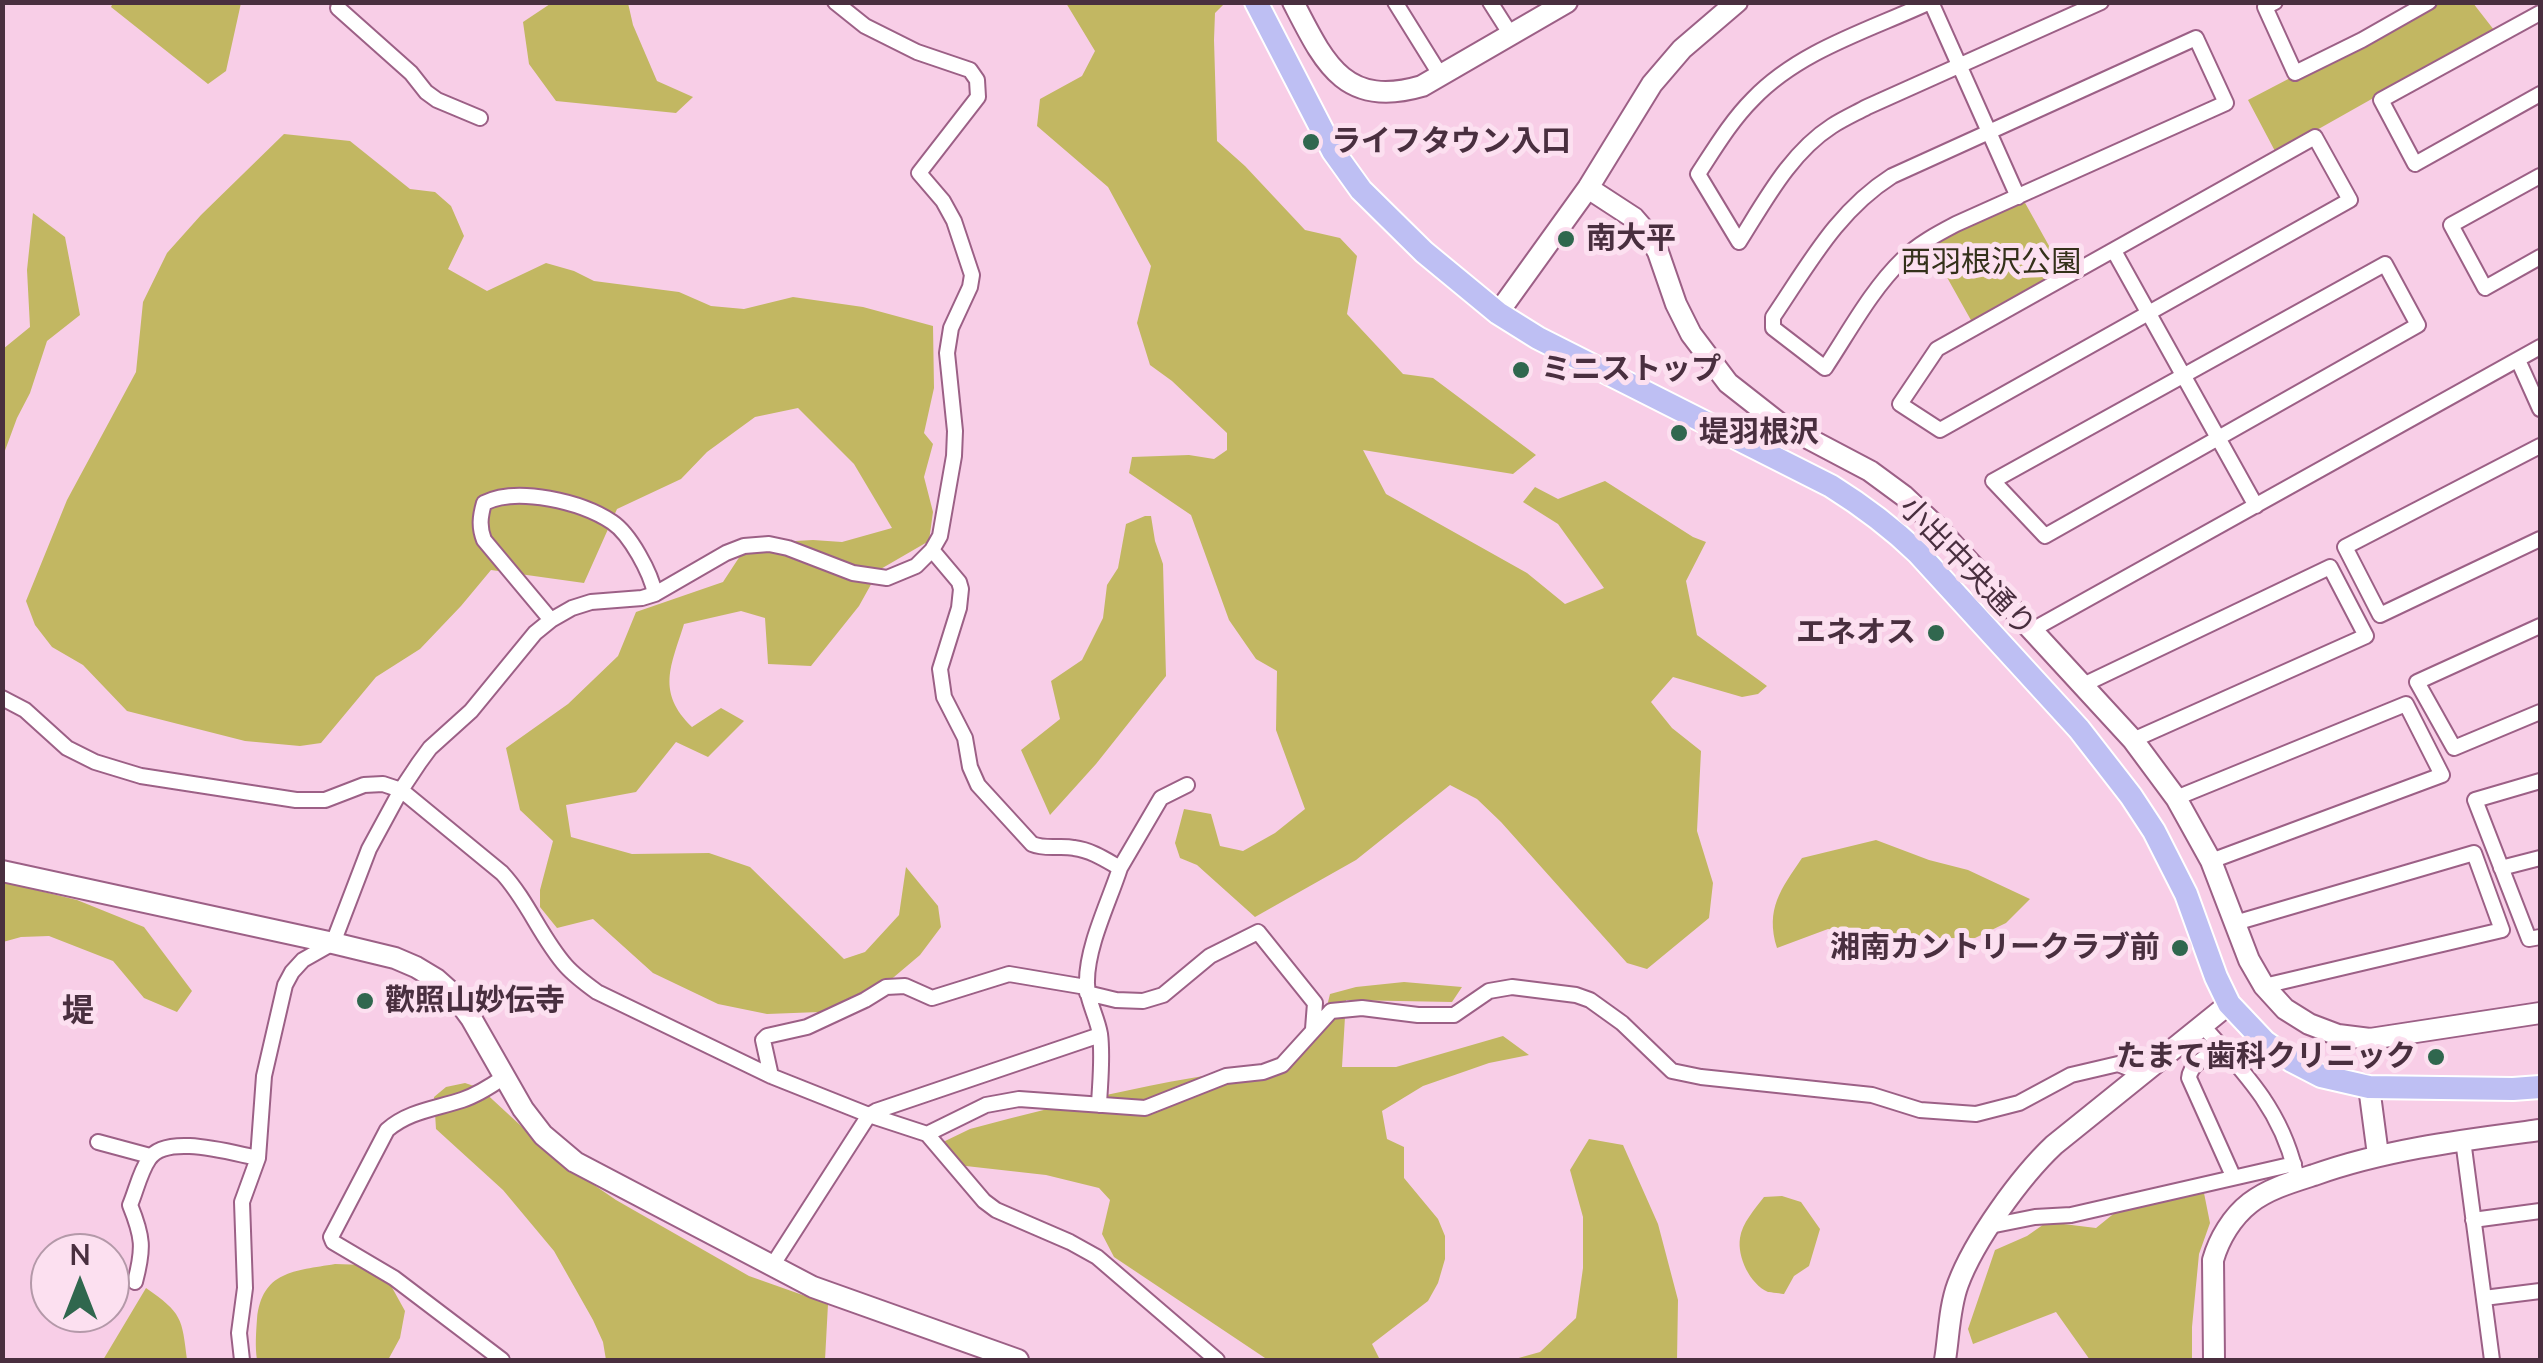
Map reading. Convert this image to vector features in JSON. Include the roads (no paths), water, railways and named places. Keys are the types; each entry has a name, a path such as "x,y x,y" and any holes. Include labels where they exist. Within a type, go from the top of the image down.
{"main road":[{"name":"小出中央通り","path":"1256,2 1333,150 1361,190 1424,252 1498,313 1538,338 1830,486 1894,530 2079,730 2130,796 2154,831 2186,894 2229,1004"},
{"path":"2229,1004 2265,1042 2292,1062 2321,1076 2368,1086 2540,1086"}],"street":[{"path":"242,1360 242,1202 258,1158 264,1076 285,984 302,960 333,943 369,849 401,790 430,748 471,711 535,633 572,608 655,594 744,546 768,544 788,548 853,574 887,578 916,566 940,536 954,456 950,328 972,275 943,201 919,173 978,97 977,80 970,70 917,52 864,26 835,2"},
{"path":"1293,2 1321,56 1336,74 1359,87 1380,92 1402,92 1422,86 1567,2"},
{"path":"1395,2 1441,76"},
{"path":"1490,2 1511,35"},
{"path":"1498,313 1588,188 1652,84 1682,49 1737,2"},
{"path":"2018,196 1960,67 1930,2 1834,44 1780,76 1734,120 1698,174 1738,242 1778,180 1830,127 1867,107 1960,67 2100,2"},
{"path":"2275,2 2265,7 2295,73 2429,2"},
{"path":"338,8 411,73 426,92 480,118"},
{"path":"2540,13 2381,100 2415,164 2540,94"},
{"path":"2196,38 2226,103 1928,239 1885,278 1825,368 1773,328 1773,317 1830,231 1868,192 1892,176 1989,132 2196,38"},
{"path":"2315,136 2350,200 1940,430 1900,404 1938,349 2114,251 2315,136"},
{"path":"2540,176 2451,226 2485,288 2540,257"},
{"path":"1588,188 1634,218 1647,233 1691,334 1728,382 1779,423 1870,471 1904,496 2133,740 2176,798 2212,861 2249,960 2264,986 2285,1009 2338,1035 2370,1039 2540,1013"},
{"path":"2114,251 2256,506"},
{"path":"2384,264 2418,325 2218,438 2045,536 1994,481 2384,264"},
{"path":"2032,630 2540,347"},
{"path":"2518,360 2540,409"},
{"path":"2540,446 2344,547 2380,615 2540,539"},
{"path":"551,620 484,540 480,516 484,504 493,498 521,495 558,501 588,509 614,523 652,581 655,594"},
{"path":"932,550 959,582 961,590 959,608 942,656 940,682 965,738 978,785 1032,844 1074,848 1120,868"},
{"path":"2083,685 2330,568 2366,636 2133,740"},
{"path":"2540,626 2417,682 2454,748 2540,712"},
{"path":"2,698 25,710 67,748 95,762 140,776 296,800 325,800 364,785 383,784 401,790 502,874 516,889 562,962 597,992 771,1076 869,1116 928,1134 984,1202 1096,1257 1217,1360"},
{"path":"2176,798 2406,704 2442,776 2212,861"},
{"path":"2540,782 2475,800 2529,940 2540,937"},
{"path":"1099,1105 1100,1035 1087,990 1087,972 1120,868 1161,798 1187,785"},
{"path":"2235,923 2474,853 2502,930 2264,986"},
{"path":"2501,868 2540,858"},
{"path":"2,871 394,958 436,979 454,994 523,1109 543,1135 574,1162 813,1286 1018,1360"},
{"path":"771,1076 763,1040 768,1036 808,1026 886,986 905,986 932,998 1008,974 1116,1000 1143,1001 1163,995 1210,956 1258,932 1315,1003 1312,1030"},
{"path":"928,1134 986,1105 1019,1099 1145,1108 1226,1076 1263,1072 1282,1065 1331,1011 1362,1008 1454,1015 1488,991 1512,987 1590,1000 1622,1023 1672,1072 1872,1095 1920,1110 1976,1114 2019,1103 2071,1075 2118,1064 2143,1074"},
{"path":"1945,1360 1956,1288 1969,1258 2033,1165 2229,1004"},
{"path":"2202,1025 2254,1082 2288,1144 2296,1172"},
{"path":"772,1266 869,1116 876,1111 1100,1035"},
{"path":"2222,1047 2193,1066 2189,1078 2232,1176"},
{"path":"502,1360 394,1278 331,1238 387,1130 413,1113 464,1100 504,1077"},
{"path":"2368,1086 2378,1155"},
{"path":"1990,1226 2035,1217 2071,1216 2232,1176 2296,1172 2463,1140 2540,1130"},
{"path":"2463,1140 2492,1360"},
{"path":"98,1142 150,1156"},
{"path":"136,1282 144,1252 142,1234 130,1205 150,1156 168,1146 182,1145 258,1158"},
{"path":"2214,1360 2213,1274 2217,1246 2252,1202 2296,1172"},
{"path":"2473,1220 2540,1212"},
{"path":"2484,1298 2540,1291"}],"place":[{"name":"ライフタウン入口","path":"1311,142"},
{"name":"南大平","path":"1566,239"},
{"name":"ミニストップ","path":"1521,370"},
{"name":"堤羽根沢","path":"1679,433"},
{"name":"エネオス","path":"1936,633"},
{"name":"湘南カントリークラブ前","path":"2180,948"},
{"name":"歡照山妙伝寺","path":"365,1001"},
{"name":"たまて歯科クリニック","path":"2436,1057"}],"district":[{"name":"堤","path":"78,1011"}],"park label":[{"name":"西羽根沢公園","path":"1991,263"}]}
